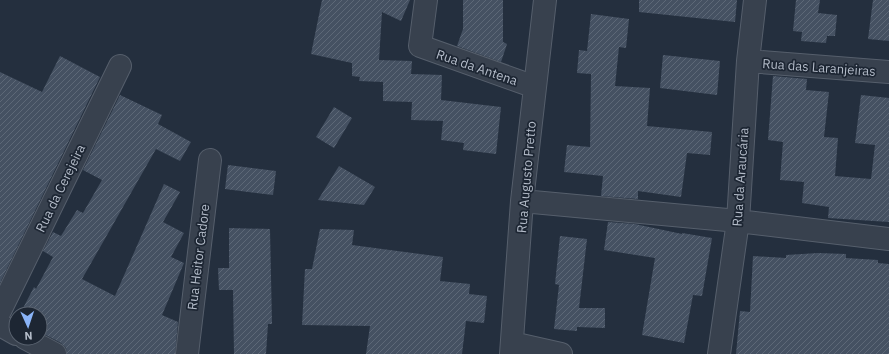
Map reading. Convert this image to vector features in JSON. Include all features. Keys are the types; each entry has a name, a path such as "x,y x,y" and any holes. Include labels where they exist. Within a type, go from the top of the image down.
{"street":[{"name":"Rua da Antena","path":"426,0 420,46 534,87"},
{"name":"Rua Augusto Pretto","path":"512,349 522,201 545,0"},
{"name":"Rua da Araucária","path":"719,354 738,221 748,61 755,0"},
{"name":"Rua das Laranjeiras","path":"748,61 889,72"},
{"name":"Rua da Cerejeira","path":"0,311 120,66"},
{"name":"Rua Heitor Cadore","path":"187,354 210,160"},
{"path":"522,201 738,221 889,239"},
{"path":"40,346 55,354"},
{"path":"512,349 561,354"}],"building":[{"path":"322,0 410,0 401,21 382,12 379,60 412,61 411,74 442,75 441,100 501,107 496,154 463,150 464,143 441,140 443,121 411,120 412,102 383,101 383,82 359,81 360,77 352,76 352,63 311,54"},
{"path":"463,0 503,0 503,42 507,44 501,62 457,46 463,29"},
{"path":"639,0 737,0 735,22 639,12"},
{"path":"796,0 820,0 818,13 837,15 835,36 827,36 826,43 801,41 802,32 793,31"},
{"path":"873,0 889,0 889,41 868,39"},
{"path":"591,14 629,19 626,48 619,47 615,86 650,88 647,126 712,132 710,155 687,153 681,197 638,191 638,199 601,196 603,176 564,172 567,145 590,147 591,74 577,73 579,50 587,51"},
{"path":"663,55 720,61 717,95 660,88"},
{"path":"60,56 100,77 0,283 0,72 42,92"},
{"path":"773,76 807,79 806,90 829,92 824,137 838,138 835,176 871,179 875,145 855,143 861,95 889,98 889,222 828,218 829,207 802,203 804,182 780,180 783,142 768,140"},
{"path":"120,95 162,115 158,124 191,142 180,161 156,149 82,279 115,296 164,184 180,192 163,222 184,233 171,257 184,263 162,315 178,322 175,354 67,354 66,348 61,343 48,336 48,306 24,306 34,287 36,289 53,257 43,251 53,232 61,236 77,210 83,213 102,180 83,170"},
{"path":"334,107 352,118 334,148 316,137"},
{"path":"228,165 276,171 273,195 225,189"},
{"path":"339,166 375,187 364,205 318,200"},
{"path":"608,222 635,224 682,234 712,238 702,296 693,295 684,343 642,335 655,258 604,250"},
{"path":"229,228 270,229 272,324 268,324 266,354 234,354 233,290 219,290 218,268 229,268"},
{"path":"320,229 354,230 352,245 443,257 440,281 470,284 469,294 487,296 484,323 466,321 462,354 366,354 370,326 302,325 305,269 312,269"},
{"path":"560,236 587,239 579,308 605,308 605,328 577,327 577,331 554,329 559,285 555,284"},
{"path":"818,253 846,254 846,258 878,260 878,263 889,264 889,354 736,354 740,311 750,312 753,256 786,258 786,255"}]}
